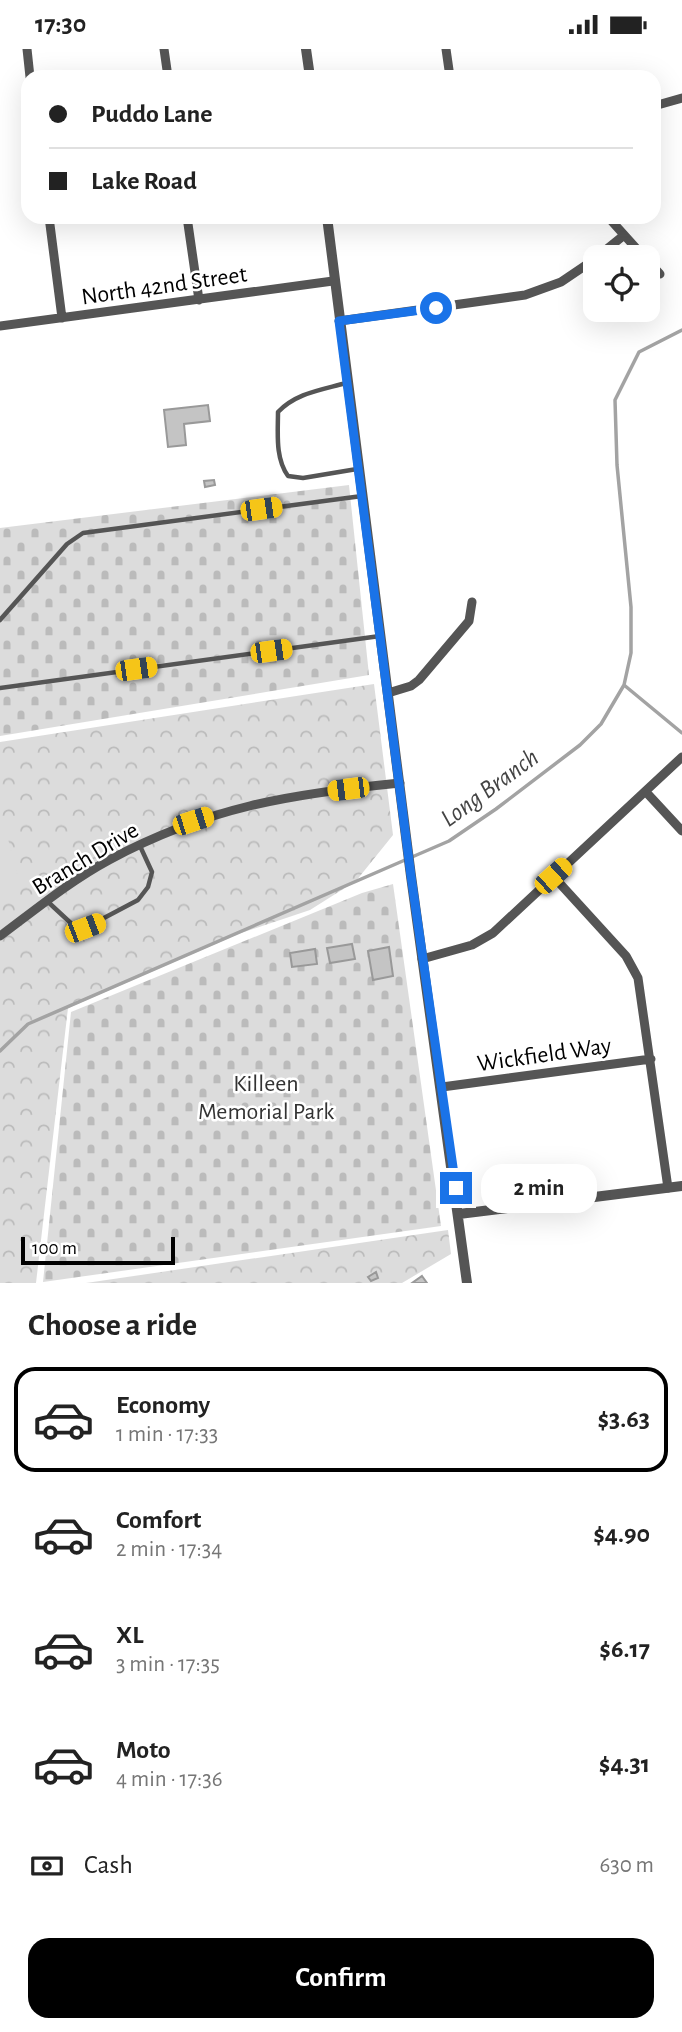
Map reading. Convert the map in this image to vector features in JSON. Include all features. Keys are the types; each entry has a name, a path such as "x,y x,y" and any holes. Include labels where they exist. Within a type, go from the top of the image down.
{"street":[{"path":"27,49 29,70"},
{"path":"164,49 167,70"},
{"path":"306,49 309,70"},
{"path":"446,49 449,70"},
{"path":"661,104 682,98"},
{"path":"50,224 62,319"},
{"path":"188,224 198,300"},
{"path":"328,224 405,834 467,1283"},
{"path":"614,224 632,245"},
{"path":"612,245 623,236"},
{"path":"339,321 525,295 561,282 583,267"},
{"name":"North 42nd Street","path":"0,326 334,281"},
{"path":"388,693 411,687 419,680 469,621 472,602"},
{"path":"422,959 472,945 493,933 682,757"},
{"name":"Branch Drive","path":"0,936 84,875 193,821 250,804 305,794 400,783"},
{"path":"646,792 682,831"},
{"path":"553,876 626,956 638,978 668,1188"},
{"name":"Wickfield Way","path":"442,1087 651,1059"},
{"path":"459,1214 682,1186"}],"lane":[{"path":"347,383 293,398 284,406 278,412 278,447 282,467 288,476 303,478 358,469"},
{"path":"0,620 67,544 83,533 363,496"},
{"path":"0,688 380,636"},
{"path":"47,901 74,926 85,928 138,900 148,887 152,872 140,845"}],"green space":[{"path":"349,485 369,675 0,736 0,528"},
{"path":"374,684 393,835 356,881 310,910 238,934 68,1008 36,1283 0,1283 0,742"},
{"path":"8,839 20,885 0,890 0,841"},
{"name":"Killeen Memorial Park","path":"393,884 441,1226 43,1282 71,1012 362,893"},
{"path":"448,1230 451,1254 402,1283 86,1283"}],"building":[{"path":"208,405 210,421 184,424 186,445 168,447 164,410"},
{"path":"214,480 215,485 205,487 204,481"},
{"path":"352,944 355,959 330,963 327,948"},
{"path":"389,947 393,976 373,980 368,951"},
{"path":"315,949 317,964 292,967 290,953"},
{"path":"376,1272 378,1278 371,1281 368,1277"},
{"path":"422,1276 427,1283 412,1283"}],"waterway":[{"name":"Long Branch","path":"412,857 449,841 580,745 601,724 624,685 631,653 631,607 617,465 615,400 639,352 682,330"},
{"path":"624,685 682,733"},
{"name":"Long Branch","path":"0,1051 28,1024 405,860"}],"route":[{"path":"436,308 339,321 422,959 456,1188"}]}
